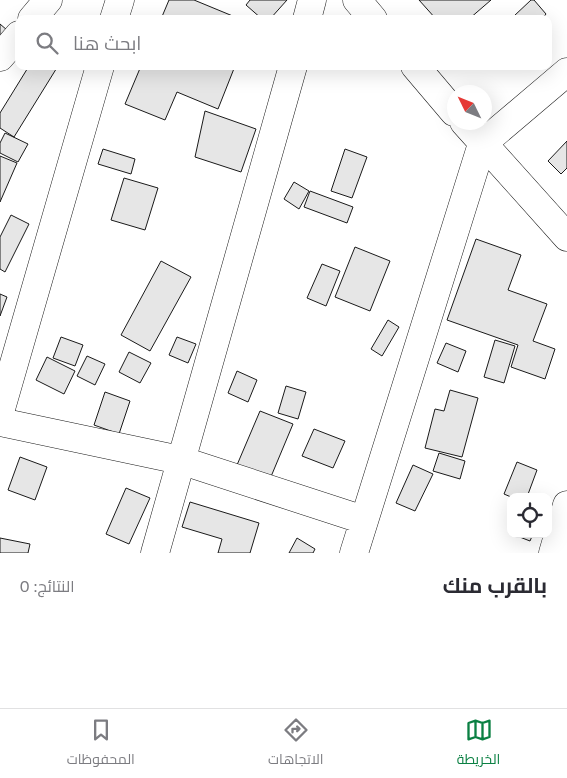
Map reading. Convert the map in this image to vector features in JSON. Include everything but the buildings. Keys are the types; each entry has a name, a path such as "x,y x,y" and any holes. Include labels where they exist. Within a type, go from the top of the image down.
{"street":[{"path":"35,15 48,0"},
{"path":"115,15 120,0"},
{"path":"308,15 312,0"},
{"path":"357,0 370,15"},
{"path":"0,57 15,40"},
{"path":"0,412 99,70"},
{"path":"154,553 292,70"},
{"path":"417,70 447,104"},
{"path":"354,553 482,144 567,72"},
{"path":"471,130 567,237"},
{"path":"0,422 180,460 364,520"},
{"path":"553,553 567,505"}]}
